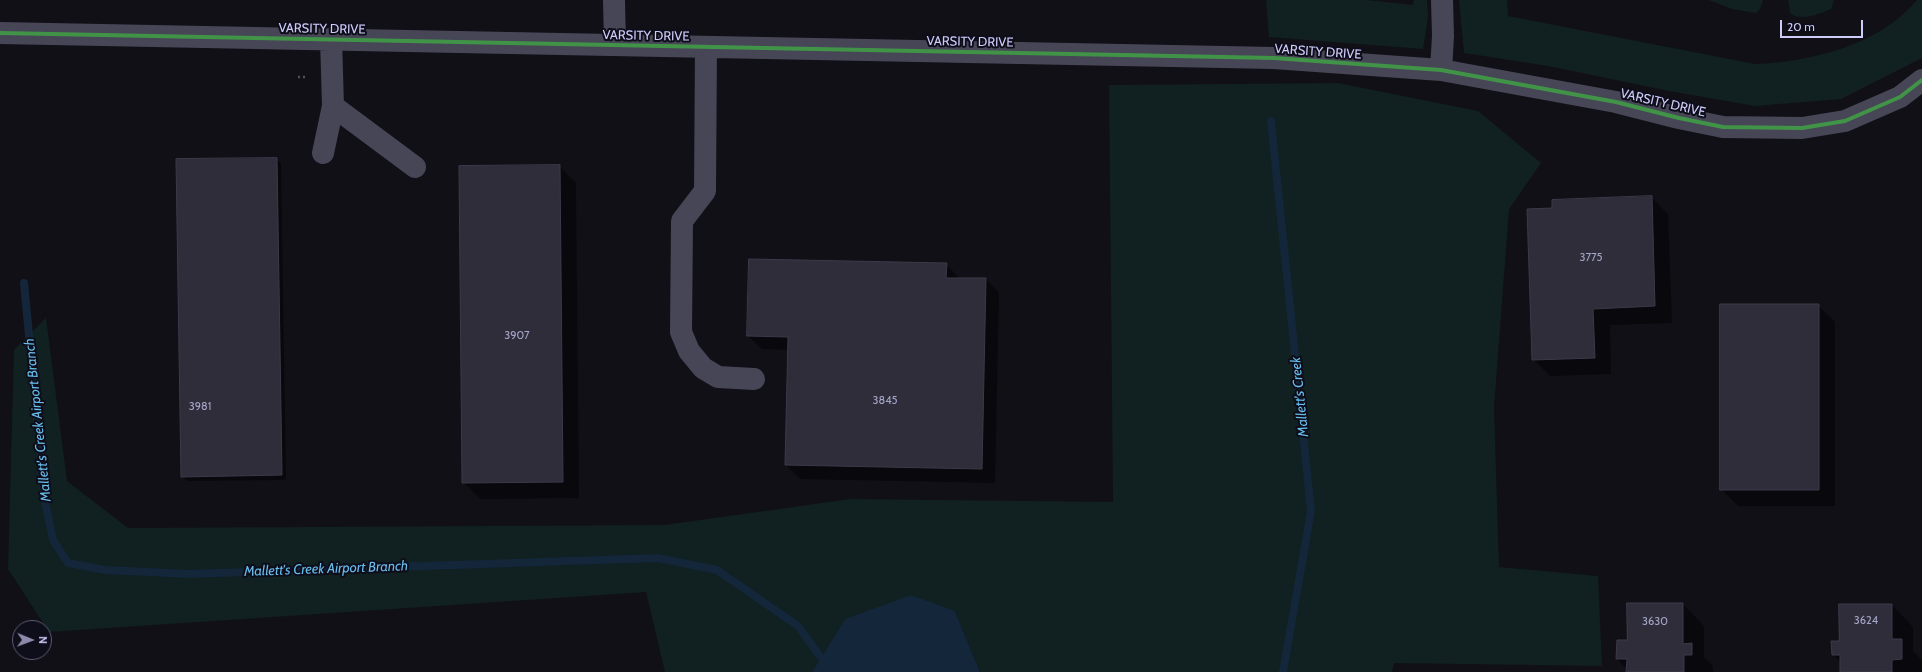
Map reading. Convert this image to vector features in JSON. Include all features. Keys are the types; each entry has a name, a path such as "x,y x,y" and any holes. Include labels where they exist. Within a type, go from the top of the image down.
{"street":[{"path":"614,0 615,45"},
{"path":"1441,70 1443,36 1442,0"},
{"name":"VARSITY DRIVE","path":"0,33 1274,58 1441,70 1616,102 1679,118 1723,127 1802,128 1845,120 1900,97 1922,80"},
{"path":"323,153 332,106 331,39"},
{"path":"706,47 705,190 682,221 681,332 689,351 703,368 718,377 754,379"},
{"path":"332,106 415,167"}],"shaded area":[{"path":"1266,0 1367,0 1413,5 1414,0 1427,0 1428,18 1423,49 1269,37"},
{"path":"1459,0 1507,0 1508,16 1755,64 1776,63 1821,55 1843,48 1884,29 1902,16 1917,0 1922,0 1922,58 1841,99 1755,106 1669,91 1548,66 1464,53"},
{"path":"1709,0 1763,0 1760,9 1756,13 1732,9"},
{"path":"1788,0 1834,0 1831,9 1816,15 1799,17 1790,13"},
{"path":"1338,83 1478,111 1541,163 1509,209 1494,407 1499,567 1598,576 1602,666 1394,663 1392,672 980,672 955,611 845,619 812,672 665,672 646,592 52,632 52,620 41,620 8,569 14,350 46,318 67,481 128,528 664,525 851,499 1113,502 1109,85"}],"water":[{"path":"911,595 955,611 980,672 812,672 845,619"}],"building":[{"path":"277,158 282,475 181,477 176,159"},
{"path":"560,165 563,482 462,483 459,166"},
{"path":"1652,196 1655,306 1593,309 1595,358 1532,360 1527,209 1552,208 1552,200"},
{"path":"749,259 947,263 946,278 986,278 982,469 785,465 788,337 747,336"},
{"path":"1720,304 1819,304 1819,490 1720,490"},
{"path":"1627,603 1683,603 1683,644 1692,643 1692,655 1684,655 1684,672 1626,672 1627,659 1616,659 1617,640 1627,640"},
{"path":"1839,604 1892,604 1892,639 1902,639 1902,659 1892,660 1892,672 1840,672 1840,655 1832,655 1831,641 1839,641"}],"waterway":[{"name":"Mallett's Creek","path":"1271,121 1311,511 1283,672"},
{"name":"Mallett's Creek Airport Branch","path":"24,283 45,502 53,540 68,563 105,570 189,574 658,558 717,570 798,626 822,659 827,672"}],"cycle path":[{"path":"0,33 1274,58 1441,70 1616,102 1679,118 1723,127 1802,128 1845,121 1900,97 1922,80"}]}
